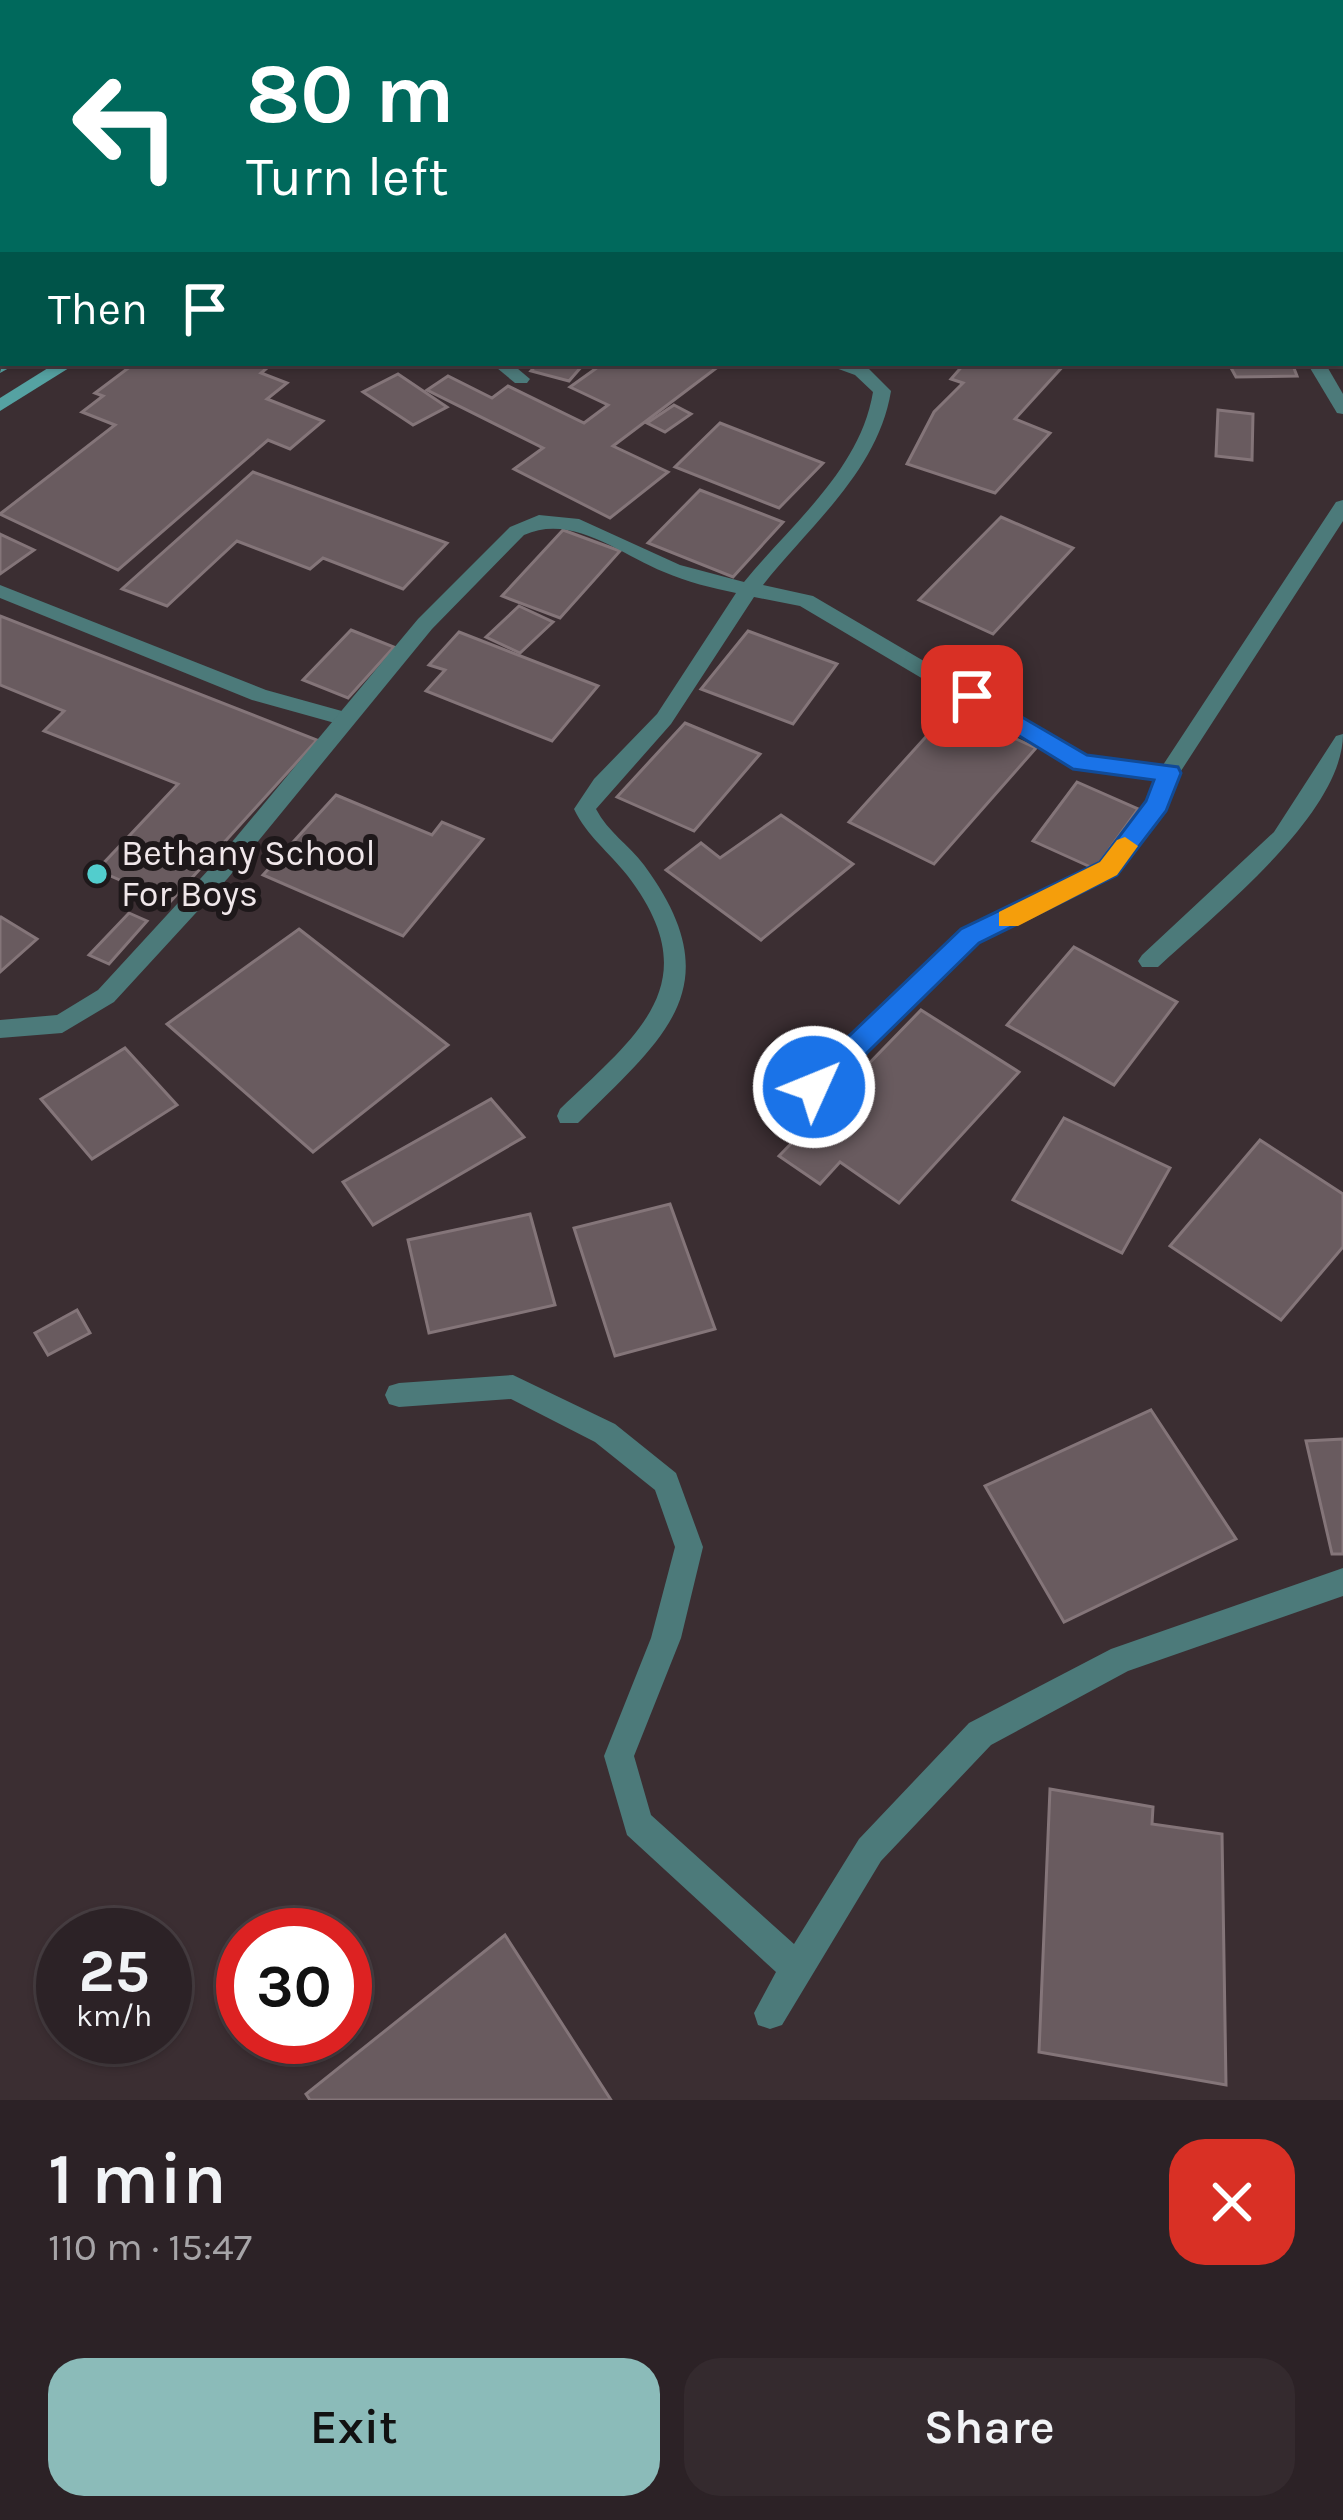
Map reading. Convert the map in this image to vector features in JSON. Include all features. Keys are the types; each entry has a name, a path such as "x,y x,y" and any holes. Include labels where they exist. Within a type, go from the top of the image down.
{"main road":[{"path":"0,406 63,366"}],"street":[{"path":"504,366 521,379"},
{"path":"569,1116 658,1025 680,981 679,956 638,874 593,830 585,809 593,793 662,722 749,589 835,486 882,408 876,380 839,366"},
{"path":"1318,366 1343,409"},
{"path":"783,1117 970,936 1108,868 1157,805 1169,773 1343,506"},
{"path":"0,1029 62,1024 106,996 220,872 342,718 489,557 517,531 538,521 579,525 673,569 806,601 1081,763 1169,773"},
{"path":"0,592 259,695 342,718"},
{"path":"1150,961 1282,838 1343,741"},
{"path":"399,1395 513,1387 605,1432 666,1482 689,1546 666,1639 620,1756 638,1824 797,1969"},
{"path":"770,2013 870,1850 980,1734 1121,1659 1343,1582"}],"building":[{"path":"131,366 269,366 261,373 287,383 267,399 323,421 290,449 268,440 118,570 0,514 115,425 82,412 103,396 95,393"},
{"path":"535,366 582,366 569,381 531,371"},
{"path":"719,366 613,446 668,472 610,518 514,469 543,448 427,390 448,376 492,398 508,386 584,423 608,405 570,387 598,367"},
{"path":"962,366 1063,366 1015,419 1050,433 995,493 907,464 934,412 963,383 951,379"},
{"path":"1230,366 1293,366 1297,376 1236,377"},
{"path":"398,374 447,407 413,425 363,392"},
{"path":"674,405 691,414 665,432 647,423"},
{"path":"1218,410 1253,414 1252,460 1216,456"},
{"path":"720,423 823,463 779,508 675,467"},
{"path":"253,472 447,543 403,589 323,558 310,569 237,541 167,606 122,589"},
{"path":"700,490 783,522 733,577 648,543"},
{"path":"1001,517 1073,548 993,634 919,600"},
{"path":"563,530 620,551 560,618 502,596"},
{"path":"0,534 34,550 0,574"},
{"path":"519,606 553,622 520,653 486,637"},
{"path":"0,616 317,740 170,902 97,870 178,784 44,731 64,711 0,685"},
{"path":"351,630 394,647 348,698 303,680"},
{"path":"748,631 837,664 793,724 701,689"},
{"path":"459,632 598,686 552,741 426,691 445,670 429,665"},
{"path":"951,709 1036,748 934,864 849,822"},
{"path":"685,723 760,754 694,831 617,797"},
{"path":"1077,782 1138,809 1095,869 1033,841"},
{"path":"336,795 432,835 442,822 483,839 403,936 263,875"},
{"path":"781,815 853,864 761,940 666,870 701,843 720,858"},
{"path":"129,913 147,921 109,964 89,955"},
{"path":"0,918 37,939 0,972"},
{"path":"299,929 448,1045 313,1152 167,1024"},
{"path":"1074,947 1177,1002 1114,1085 1007,1025"},
{"path":"921,1010 1019,1072 899,1203 840,1162 820,1184 779,1156"},
{"path":"125,1048 177,1105 92,1159 41,1099"},
{"path":"491,1099 524,1137 373,1225 343,1182"},
{"path":"1064,1118 1170,1168 1122,1253 1013,1200"},
{"path":"1260,1140 1343,1194 1343,1247 1281,1320 1170,1246"},
{"path":"670,1204 715,1329 615,1356 574,1228"},
{"path":"530,1214 555,1305 429,1333 408,1240"},
{"path":"77,1310 90,1333 48,1355 35,1333"},
{"path":"1151,1410 1236,1539 1064,1622 985,1486"},
{"path":"1343,1439 1343,1554 1332,1554 1306,1441"},
{"path":"1050,1789 1153,1807 1152,1824 1222,1834 1226,2085 1039,2052"},
{"path":"505,1935 611,2100 310,2100 306,2094 344,2064 372,2064 372,2041"}],"slow traffic":[{"path":"1009,919 1108,868 1125,846"}],"place":[{"name":"Bethany School For Boys","path":"97,874"}],"route":[{"path":"814,1087 970,936 1108,868 1157,805 1169,773 1081,763 972,696"}]}
